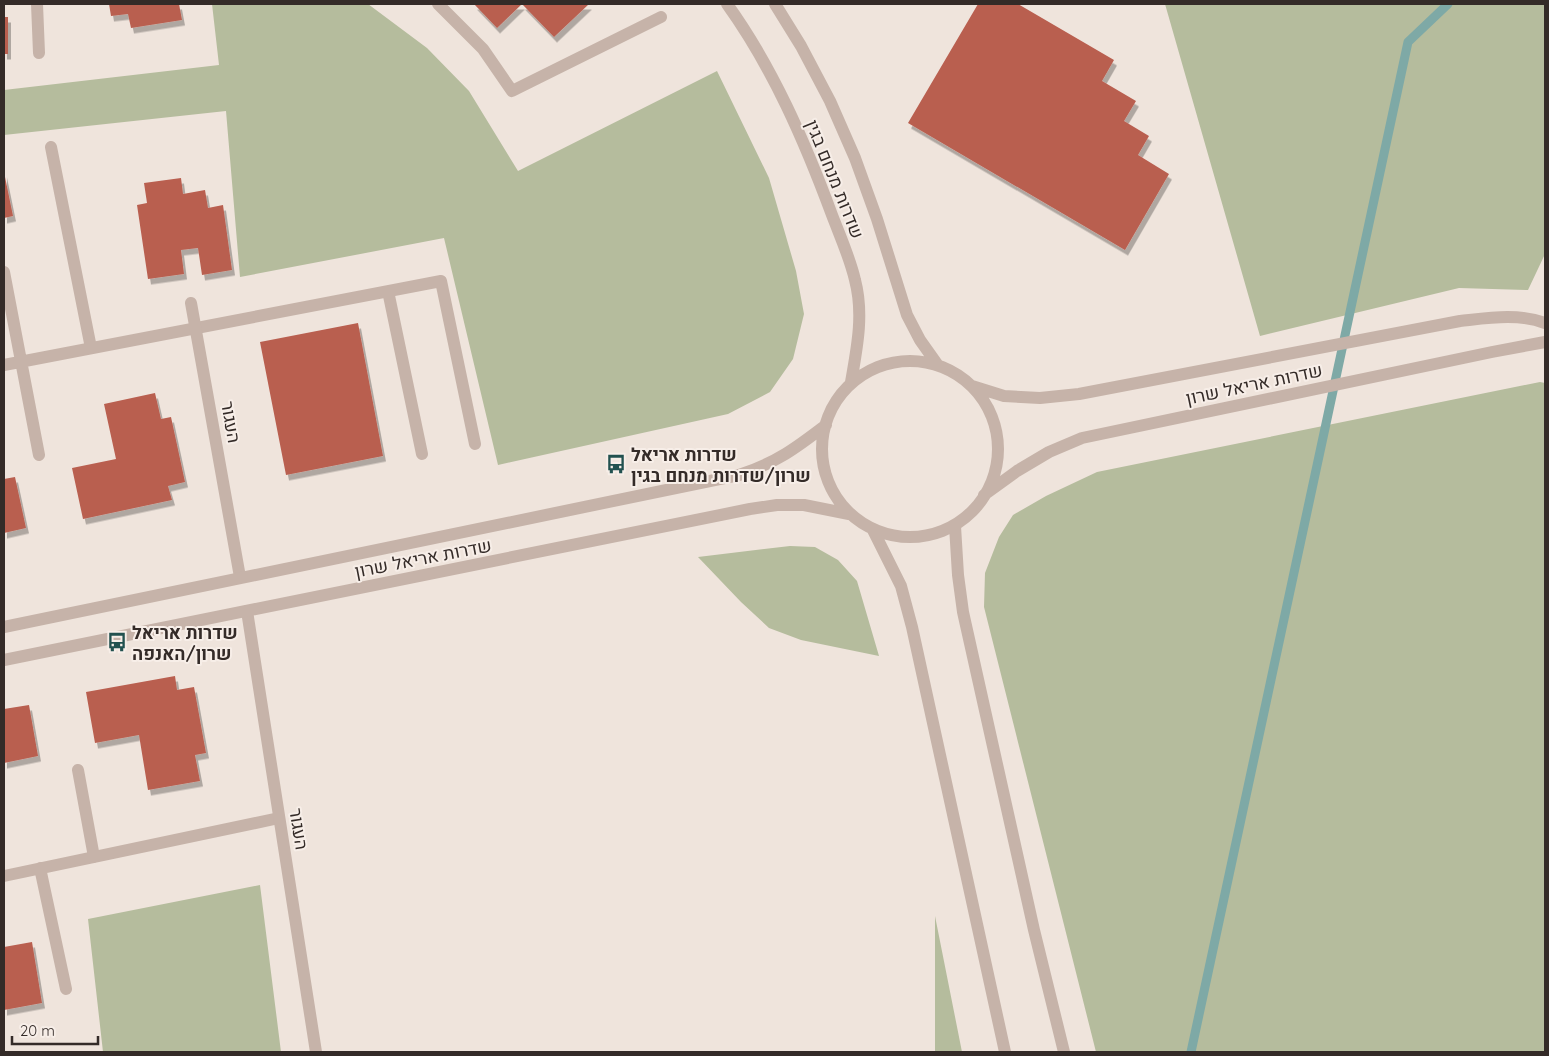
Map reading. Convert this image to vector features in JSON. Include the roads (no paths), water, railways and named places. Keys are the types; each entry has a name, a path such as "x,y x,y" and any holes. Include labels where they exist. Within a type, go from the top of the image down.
{"street":[{"path":"37,4 39,53"},
{"path":"438,4 483,49 512,92 661,17"},
{"name":"שדרות מנחם בגין","path":"727,4 748,33 780,95 816,173 855,280 860,312 858,341 851,382"},
{"name":"שדרות מנחם בגין","path":"774,4 801,46 830,101 855,158 877,219 907,315 920,340 937,364"},
{"path":"51,147 91,348"},
{"path":"4,272 39,455"},
{"path":"4,365 441,281 476,444"},
{"path":"388,290 422,454"},
{"name":"העגור","path":"191,303 240,577"},
{"name":"שדרות אריאל שרון","path":"972,386 1004,396 1040,398 1080,394 1460,320 1501,317 1533,318 1545,323"},
{"name":"שדרות אריאל שרון","path":"984,496 1017,471 1049,452 1082,438 1545,342"},
{"path":"907,360 937,364 964,378 985,400 997,429 998,457 992,484 976,508 955,526 928,536 900,538 873,530 850,514 832,492 823,466 822,435 832,406 851,382 877,366 907,360"},
{"name":"שדרות אריאל שרון","path":"4,626 739,475 777,460 797,448 826,425"},
{"name":"שדרות אריאל שרון","path":"4,660 750,509 778,505 804,505 850,514"},
{"path":"955,526 958,576 963,612 1034,930 1064,1052"},
{"path":"873,530 901,586 912,626 1005,1052"},
{"name":"העגור","path":"247,611 316,1052"},
{"path":"78,770 94,857"},
{"path":"4,876 279,818"},
{"path":"40,868 66,989"}],"waterway":[{"path":"1191,1052 1408,42 1448,4"}],"place":[{"name":"שדרות אריאל שרון/שדרות מנחם בגין","path":"616,464"},
{"name":"שדרות אריאל שרון/האנפה","path":"117,642"}]}
